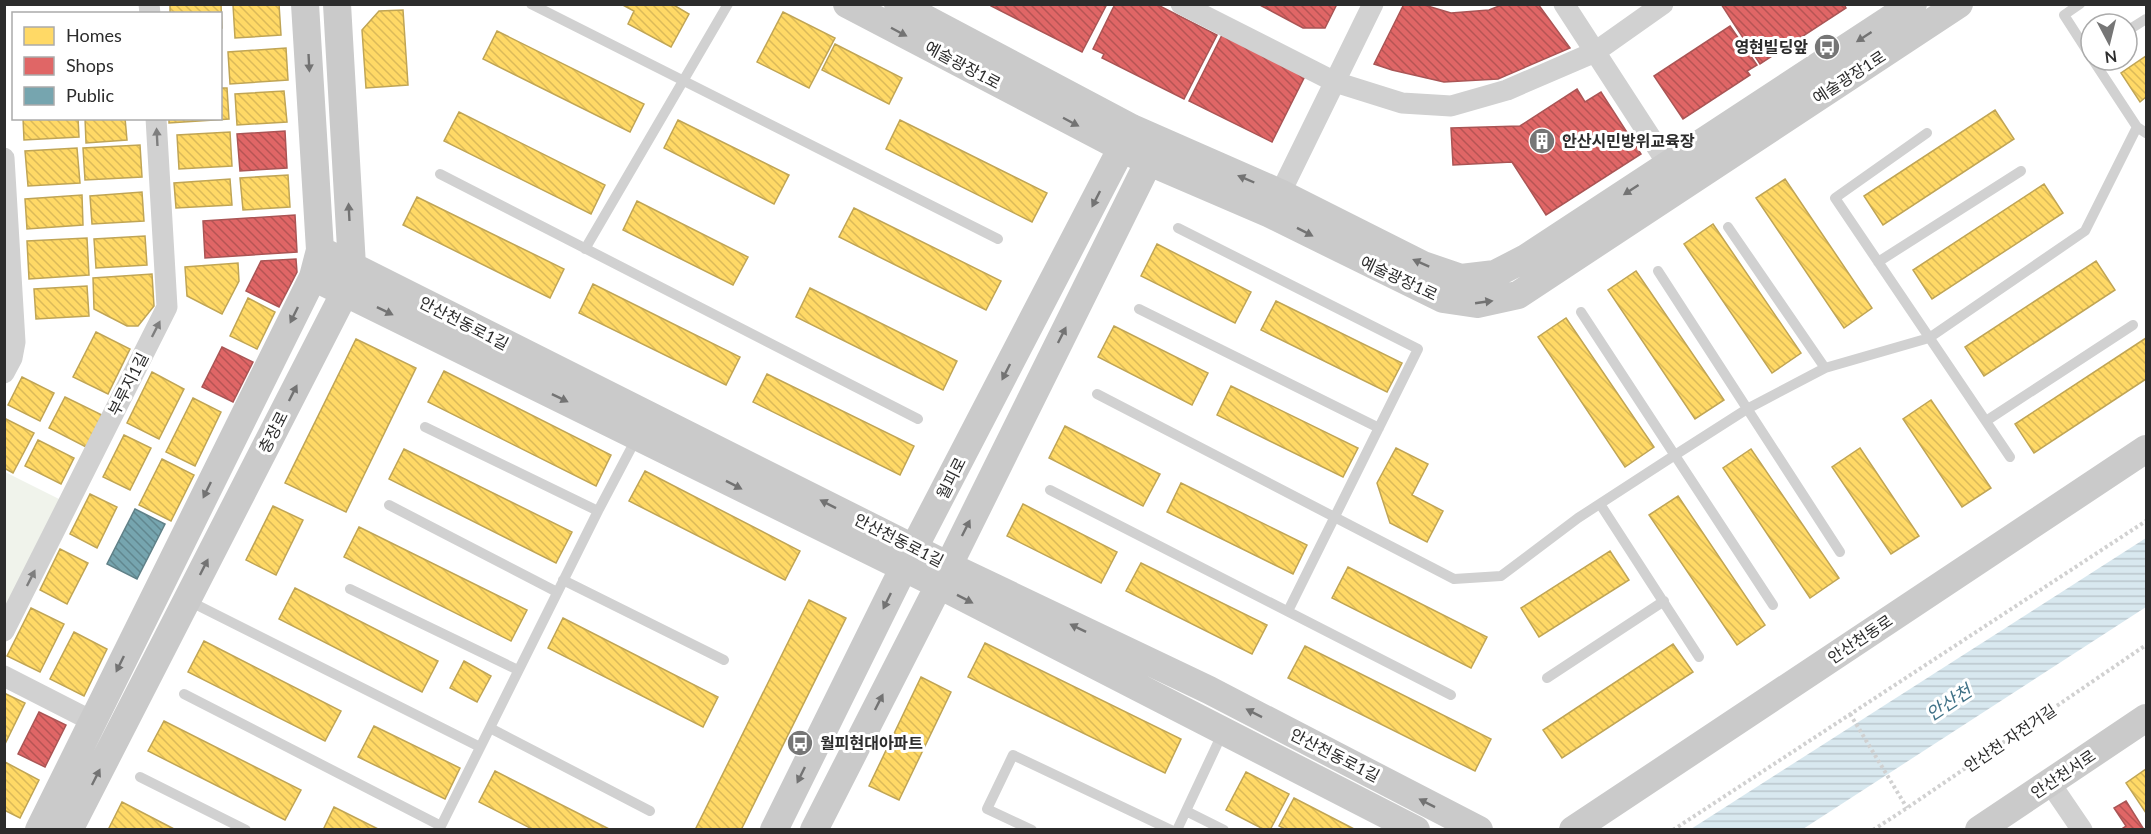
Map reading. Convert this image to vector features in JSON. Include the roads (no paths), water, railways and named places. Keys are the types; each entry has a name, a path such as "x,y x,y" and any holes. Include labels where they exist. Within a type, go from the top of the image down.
{"street":[{"name":"충장로","path":"39,830 313,277 320,250 305,4"},
{"path":"337,4 349,279"},
{"name":"예술광장1로","path":"847,4 1154,152 1275,204 1461,278 1495,274 1526,258 1676,175 1959,4"},
{"name":"예술광장1로","path":"898,4 1127,138"},
{"path":"1181,4 1335,82 1402,103 1451,106 1507,90 1595,52 1663,4"},
{"path":"1275,204 1373,4"},
{"path":"1564,4 1676,175"},
{"name":"예술광장1로","path":"1676,175 1913,4"},
{"name":"부루지1길","path":"4,631 167,307 156,120"},
{"name":"월피로","path":"774,830 909,559 1127,138"},
{"path":"814,830 1154,152"},
{"path":"4,158 15,342 12,358 4,373"},
{"name":"안산천동로1길","path":"320,250 349,279 638,436 943,575 1209,690 1479,830"},
{"name":"안산천동로1길","path":"313,277 349,279 909,559"},
{"name":"충장로","path":"69,830 349,279"},
{"name":"안산천동로","path":"1574,830 2146,449"},
{"name":"안산천동로1길","path":"943,575 1222,732 1416,830"},
{"path":"4,676 92,721"},
{"name":"안산천서로","path":"1979,830 2146,718"},
{"path":"2050,783 2082,830"}],"lane":[{"path":"531,4 998,239"},
{"path":"585,249 728,4"},
{"path":"2079,38 2064,15 2080,4"},
{"path":"1097,394 1454,579 1501,576 1600,504 1747,409 1825,368 1929,338 2085,231 2142,130 2102,72"},
{"path":"1927,133 1835,198 2010,457"},
{"path":"1878,262 2021,171"},
{"path":"440,174 918,419"},
{"path":"1728,227 1825,368"},
{"path":"1178,228 1418,349 1288,611"},
{"path":"1658,271 1840,552"},
{"path":"1139,309 1378,428"},
{"path":"1581,312 1773,605"},
{"path":"1986,421 2133,325"},
{"path":"425,427 597,511"},
{"path":"184,694 440,828 597,511 638,436"},
{"path":"1050,490 1451,695"},
{"path":"1600,504 1699,657"},
{"path":"389,505 557,592"},
{"path":"563,580 724,660"},
{"path":"351,589 518,670"},
{"path":"187,600 480,747"},
{"path":"1547,678 1664,602"},
{"path":"489,728 650,811"},
{"path":"1177,830 1222,732"},
{"path":"1032,830 987,809 1013,755 1171,830"},
{"path":"140,777 246,830"},
{"path":"1186,811 1224,830"}],"water":[{"name":"안산천","path":"2146,538 2146,607 1803,829 1691,829"}],"place":[{"name":"영현빌딩앞","path":"1827,47"},
{"name":"안산시민방위교육장","path":"1542,141"},
{"name":"월피현대아파트","path":"800,743"}]}
